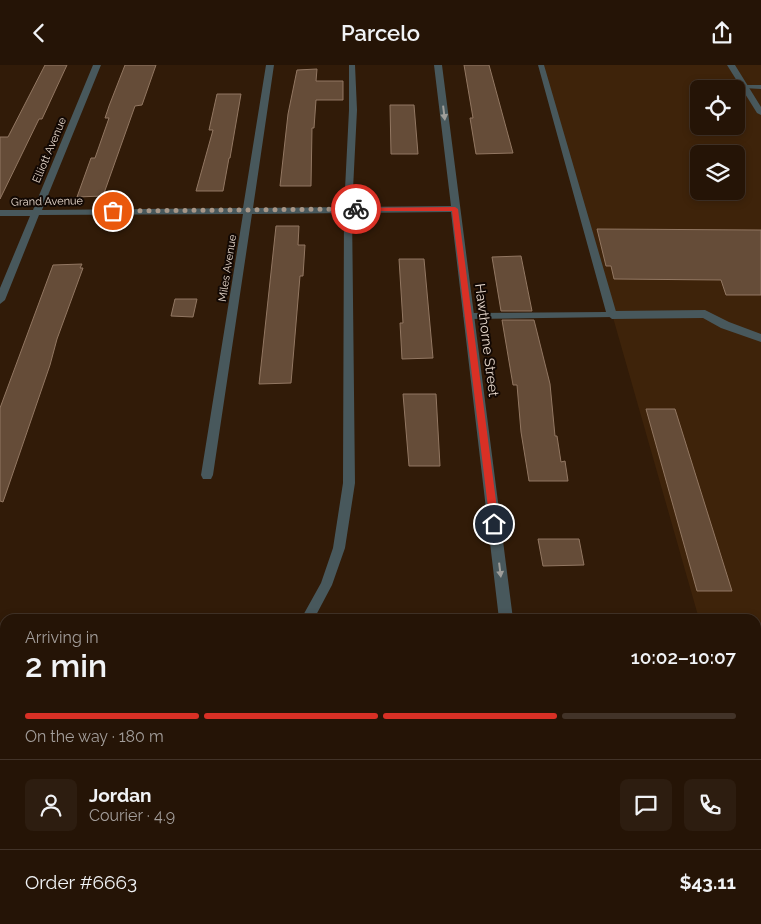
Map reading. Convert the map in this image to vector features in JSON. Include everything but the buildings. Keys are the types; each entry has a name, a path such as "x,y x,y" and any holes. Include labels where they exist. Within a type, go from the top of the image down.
{"street":[{"name":"Elliott Avenue","path":"0,300 97,65"},
{"name":"Miles Avenue","path":"207,475 270,65"},
{"name":"Hawthorne Street","path":"438,65 505,614"},
{"path":"731,65 741,80"},
{"path":"745,87 761,113"},
{"name":"Grand Avenue","path":"0,213 455,209"},
{"path":"612,315 705,314 725,325 761,338"}],"lane":[{"path":"310,614 326,585 339,548 349,483 348,209 353,110 352,65"},
{"path":"468,316 612,315 541,65"},
{"path":"745,87 761,87"}],"shaded area":[{"path":"541,65 761,65 761,614 698,614"}],"way so far":[{"path":"113,211 356,209"}],"route":[{"path":"356,209 455,209 494,524"}]}
